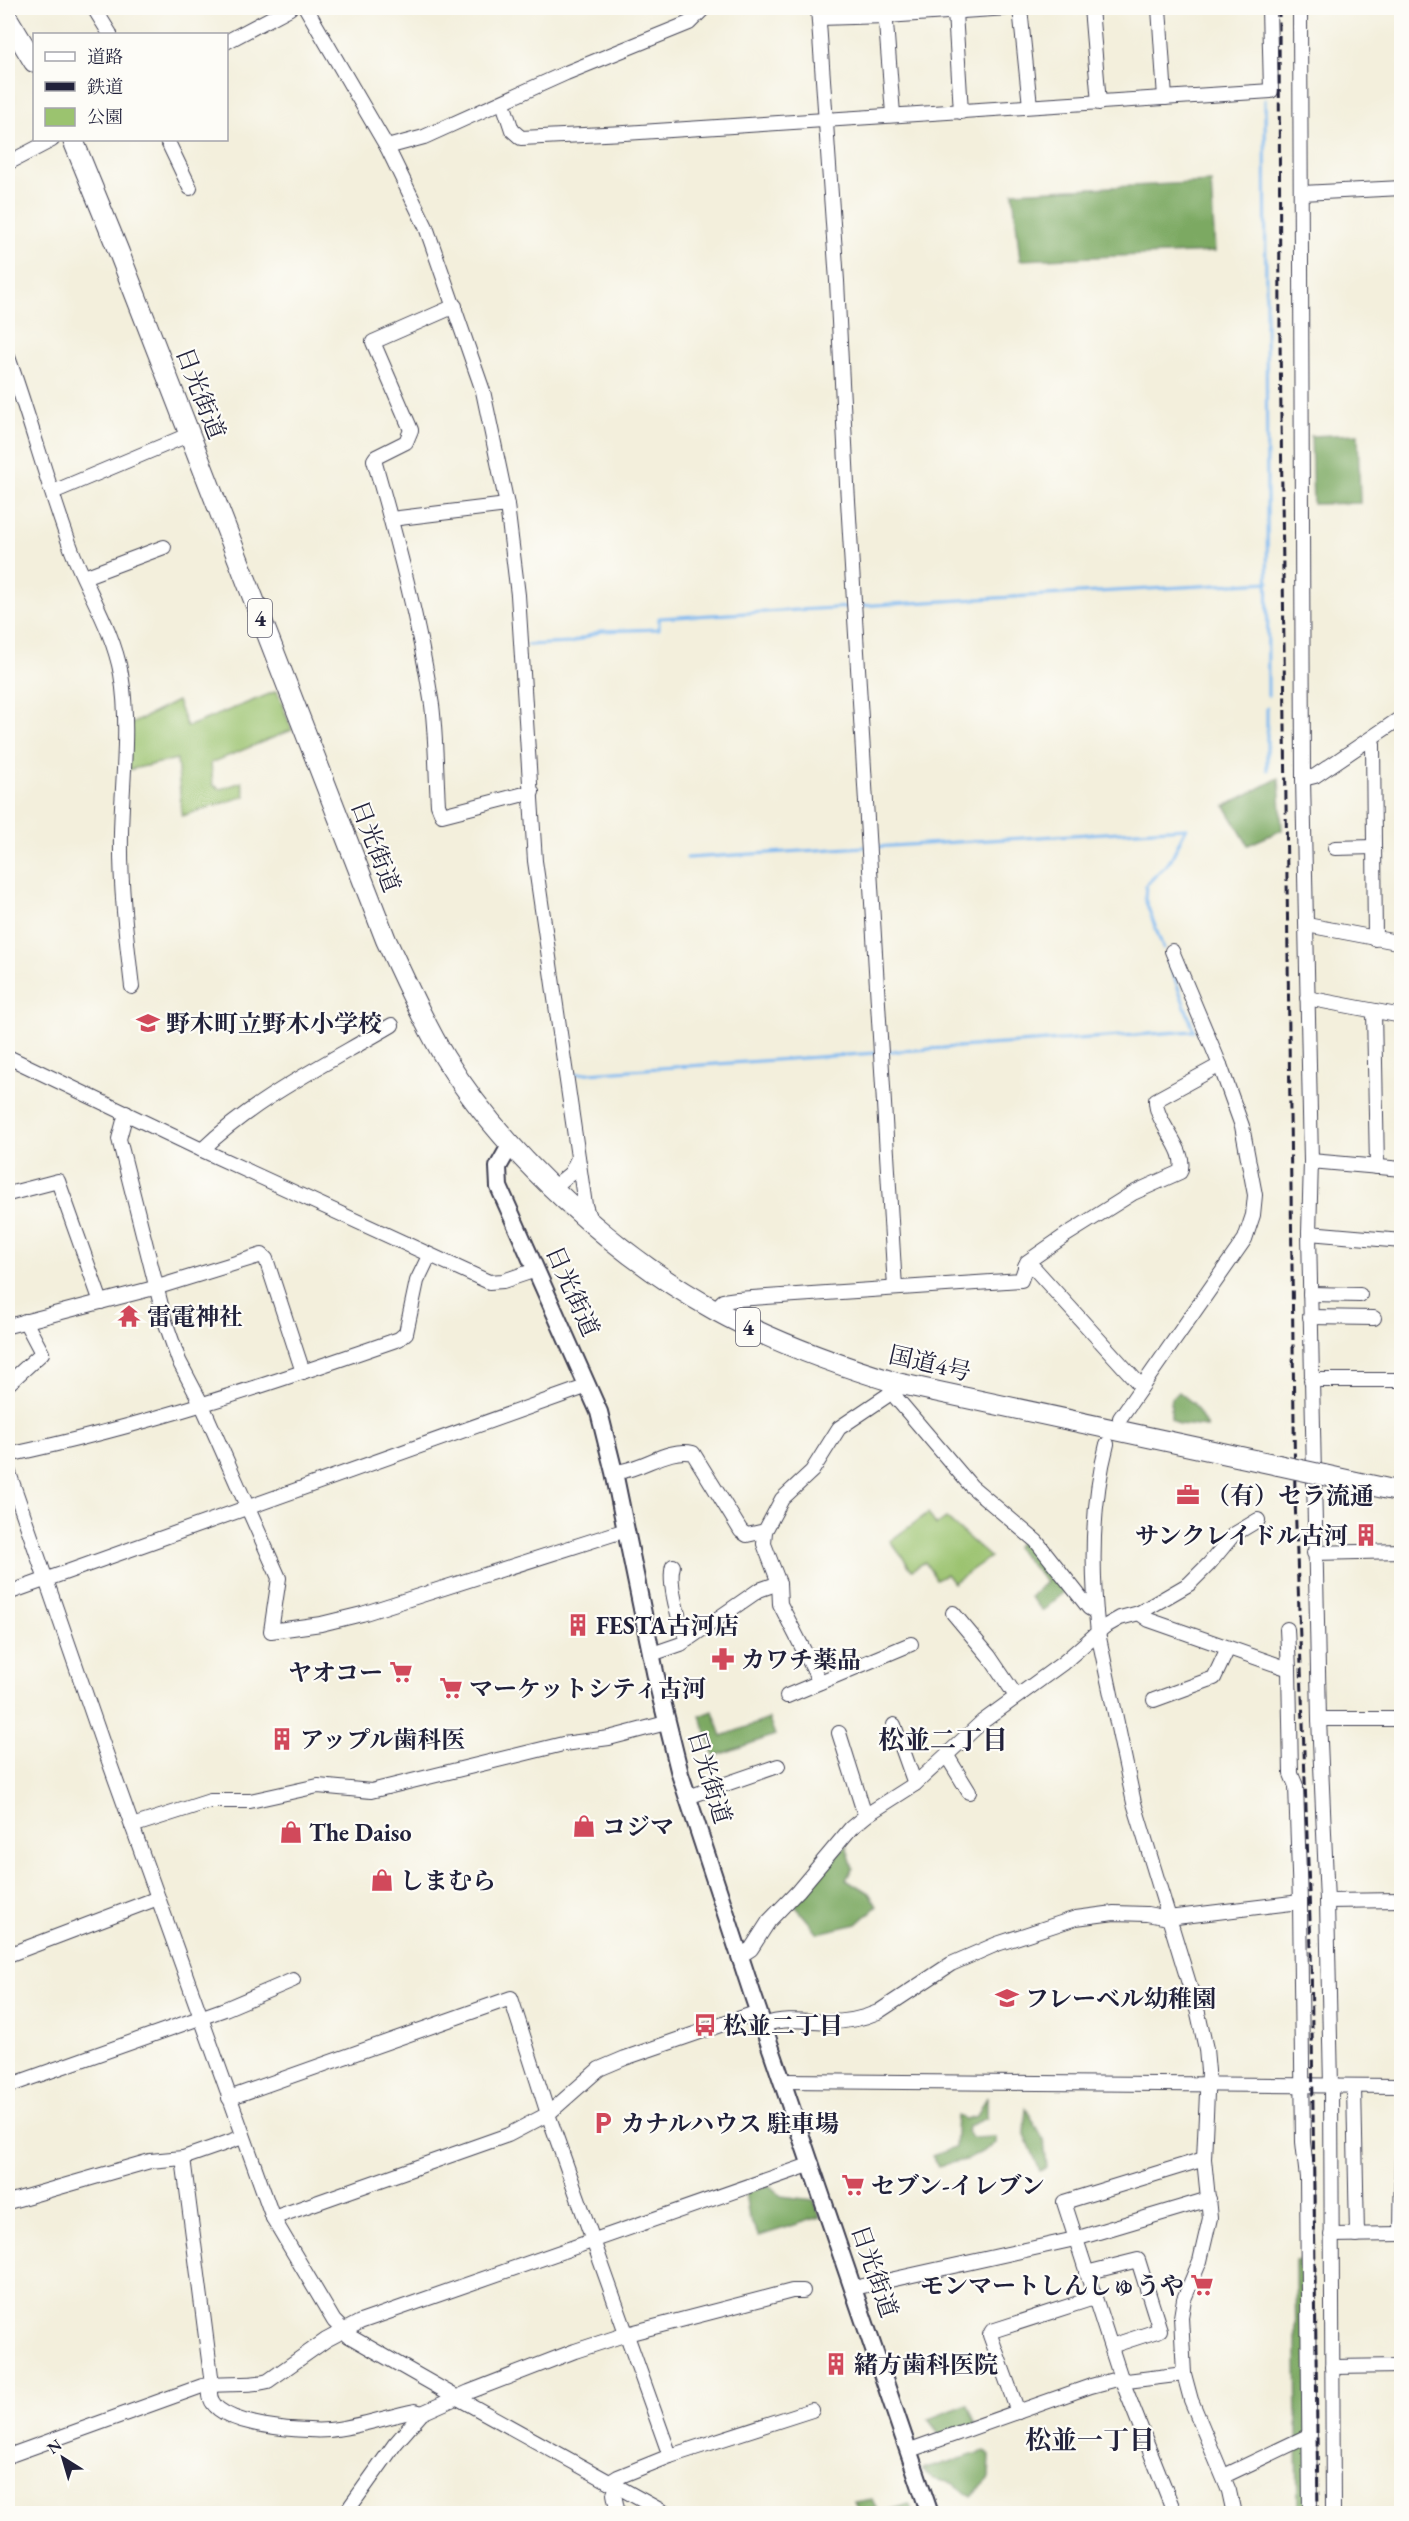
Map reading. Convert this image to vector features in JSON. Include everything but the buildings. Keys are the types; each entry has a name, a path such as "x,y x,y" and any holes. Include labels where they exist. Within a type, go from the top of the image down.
{"highway":[{"path":"8,19 33,60"},
{"name":"日光街道","path":"73,141 118,250 386,940 445,1058 471,1095 511,1144"},
{"name":"国道4号","path":"511,1144 590,1221 667,1281 714,1310 818,1358 895,1387 1401,1492"}],"main road":[{"name":"日光街道","path":"511,1144 498,1167 498,1187 599,1412 614,1472 666,1723 688,1797 761,2019 930,2514"}],"street":[{"path":"94,8 109,33"},
{"path":"228,41 290,8"},
{"path":"306,8 387,147 426,227 483,391 507,505 518,595 536,861 585,1205 590,1221"},
{"path":"387,147 424,137 566,73 689,23 704,8"},
{"path":"895,1288 837,281 819,13 956,12 1008,8"},
{"path":"1020,8 1030,106"},
{"path":"1091,8 1099,103"},
{"path":"1159,8 1165,98"},
{"path":"503,103 512,130 520,138 1271,91 1269,8"},
{"path":"1300,8 1303,779 1311,1161 1310,1317 1314,1553 1318,1622 1318,1719 1327,1901 1333,2514"},
{"path":"886,12 893,114"},
{"path":"956,12 961,112"},
{"path":"8,163 50,141"},
{"path":"166,141 190,188"},
{"path":"1302,193 1401,188"},
{"path":"455,306 373,342 411,430 406,442 374,460 391,519 432,706 438,805 442,815 532,792"},
{"path":"8,357 70,544 99,610 120,673 124,732 121,880 132,987"},
{"path":"53,492 181,438"},
{"path":"391,519 507,505"},
{"path":"84,577 164,547"},
{"path":"1303,779 1315,777 1401,717"},
{"path":"1371,739 1373,744 1375,939"},
{"path":"1335,848 1374,847"},
{"path":"1307,925 1401,943"},
{"path":"1120,1418 1245,1239 1253,1215 1255,1195 1242,1126 1220,1065 1172,951"},
{"path":"1307,998 1401,1016"},
{"path":"1374,1011 1377,1167"},
{"path":"202,1150 213,1139 267,1099 392,1025"},
{"path":"8,1057 202,1150 489,1282 503,1281 536,1270"},
{"path":"714,1310 723,1301 736,1299 1021,1280 1027,1262 1133,1193 1180,1172 1181,1158 1160,1117 1156,1100 1220,1065"},
{"path":"126,1113 119,1139 165,1321 179,1361 202,1405 279,1578 271,1632 321,1624 362,1614 626,1530"},
{"path":"554,1187 571,1173 578,1158"},
{"path":"1311,1161 1401,1169"},
{"path":"8,1194 58,1180 101,1302"},
{"path":"1309,1233 1401,1241"},
{"path":"8,1326 158,1287 262,1255 266,1259 303,1372"},
{"path":"8,1455 49,1447 202,1405 399,1340 406,1333 417,1281 429,1256"},
{"path":"1025,1266 1035,1269 1141,1386"},
{"path":"1310,1294 1360,1295"},
{"path":"1310,1317 1374,1318"},
{"path":"8,1384 42,1353 25,1321"},
{"path":"1311,1380 1401,1380"},
{"path":"8,1593 588,1386"},
{"path":"820,1682 780,1604 779,1583 764,1544 765,1532 782,1499 812,1471 839,1428 895,1387 897,1399 970,1486 1036,1541 1089,1608 1096,1612"},
{"path":"1107,1443 1095,1499 1098,1633 1134,1803 1198,2013 1206,2049 1204,2159 1210,2218 1200,2261 1184,2299 1181,2317 1184,2374 1191,2400 1224,2476 1233,2513"},
{"path":"614,1472 628,1471 678,1452 693,1454 741,1531 747,1535 765,1532"},
{"path":"8,1470 132,1826 273,2218 334,2321 342,2330 456,2397 668,2514"},
{"path":"740,1956 751,1949 769,1921 798,1891 851,1828 868,1814 915,1784 982,1722 1063,1663 1110,1623 1138,1613 1189,1584 1233,1535 1258,1520"},
{"path":"1314,1553 1401,1551"},
{"path":"673,1566 671,1578 682,1627 688,1639"},
{"path":"651,1654 681,1644 759,1590 779,1583"},
{"path":"953,1613 989,1656 1016,1696"},
{"path":"1138,1613 1149,1620 1289,1669"},
{"path":"1287,1629 1291,1774 1296,1786 1300,1902 1301,2086 1307,2188 1310,2514"},
{"path":"787,1696 911,1644"},
{"path":"1154,1700 1214,1678 1228,1648"},
{"path":"1318,1719 1401,1719"},
{"path":"132,1826 210,1801 250,1801 318,1785 371,1791 563,1744 609,1738 666,1723"},
{"path":"894,1725 915,1784"},
{"path":"839,1732 863,1809 868,1814"},
{"path":"946,1756 969,1792"},
{"path":"688,1797 778,1766"},
{"path":"8,1955 158,1898"},
{"path":"1327,1901 1401,1900"},
{"path":"273,2218 508,2135 549,2114 599,2069 625,2058 761,2019 830,2022 865,2017 878,2012 951,1964 997,1944 1076,1918 1114,1913 1168,1918 1300,1902"},
{"path":"8,2086 261,1995 293,1980"},
{"path":"229,2098 511,1998 549,2114 670,2457"},
{"path":"783,2081 1401,2085"},
{"path":"1354,2086 1357,2235"},
{"path":"8,2202 150,2162 183,2158 243,2137"},
{"path":"1331,2235 1401,2234 1401,2153"},
{"path":"183,2158 212,2384 210,2395 218,2414 261,2424 308,2430 349,2427 415,2411 422,2413"},
{"path":"1175,2514 1121,2379 1064,2202 1204,2159"},
{"path":"8,2456 173,2395 212,2384 268,2381 342,2330 812,2164"},
{"path":"854,2288 1075,2239 1209,2199"},
{"path":"1086,2273 1138,2260 1160,2330 1111,2346"},
{"path":"345,2514 395,2444 422,2413 456,2397 627,2334 792,2291 802,2291"},
{"path":"1018,2412 990,2335 992,2331 1094,2298"},
{"path":"1332,2367 1401,2366"},
{"path":"910,2450 1062,2395 1121,2379 1127,2381 1184,2374"},
{"path":"618,2514 614,2484 618,2476 812,2410"},
{"path":"1224,2476 1310,2435"}],"green space":[{"path":"1211,182 1215,252 1020,260 1013,192"},
{"path":"1358,434 1360,503 1313,504 1311,436"},
{"path":"277,691 292,730 211,763 213,785 221,789 242,782 245,796 182,816 177,759 128,770 129,725 177,701 187,727"},
{"path":"1279,778 1282,830 1248,845 1225,806"},
{"path":"1179,1392 1194,1404 1207,1427 1179,1424 1171,1419 1171,1398"},
{"path":"928,1513 936,1525 946,1518 990,1557 953,1583 946,1574 936,1579 925,1562 912,1570 890,1541"},
{"path":"1024,1539 1068,1588 1043,1611 1030,1597 1046,1582 1015,1547"},
{"path":"713,1711 722,1736 769,1719 775,1735 715,1756 700,1716"},
{"path":"846,1845 853,1868 846,1879 869,1893 877,1906 857,1924 818,1933 792,1902"},
{"path":"987,2096 987,2118 969,2126 967,2131 971,2138 996,2137 996,2144 969,2159 938,2166 932,2156 955,2148 957,2116 965,2119 977,2116"},
{"path":"1026,2108 1044,2141 1047,2168 1040,2171 1024,2132"},
{"path":"769,2185 781,2196 814,2200 820,2217 759,2236 749,2218 745,2192"},
{"path":"1308,2257 1310,2513 1298,2513 1295,2260"},
{"path":"968,2404 978,2430 945,2441 928,2419"},
{"path":"985,2451 990,2456 989,2478 971,2497 952,2483 934,2479 922,2470"},
{"path":"872,2499 879,2513 860,2513 855,2502"},
{"path":"909,2504 912,2510 909,2513 879,2513"}],"waterway":[{"path":"1265,100 1268,696"},
{"path":"858,606 1269,582"},
{"path":"527,645 571,643 601,631 659,629 659,618 852,607"},
{"path":"1267,708 1267,770"},
{"path":"874,847 1186,828"},
{"path":"1163,948 1145,899 1146,885 1170,861 1186,828"},
{"path":"687,858 865,847"},
{"path":"885,1052 1194,1031 1168,960"},
{"path":"574,1074 876,1053"}],"railway":[{"path":"1279,8 1280,339 1295,1498 1311,1948 1318,2514"}],"place":[{"name":"野木町立野木小学校","path":"148,1023"},
{"name":"雷電神社","path":"129,1316"},
{"name":"（有）セラ流通","path":"1188,1495"},
{"name":"サンクレイドル古河","path":"1366,1535"},
{"name":"FESTA古河店","path":"578,1625"},
{"name":"カワチ薬品","path":"723,1659"},
{"name":"ヤオコー","path":"401,1672"},
{"name":"マーケットシティ古河","path":"451,1688"},
{"name":"アップル歯科医","path":"282,1739"},
{"name":"コジマ","path":"584,1826"},
{"name":"The Daiso","path":"291,1832"},
{"name":"しまむら","path":"382,1880"},
{"name":"フレーベル幼稚園","path":"1007,1998"},
{"name":"松並二丁目","path":"705,2025"},
{"name":"カナルハウス 駐車場","path":"603,2123"},
{"name":"セブン-イレブン","path":"853,2185"},
{"name":"モンマートしんしゅうや","path":"1202,2285"},
{"name":"緒方歯科医院","path":"836,2364"}],"district":[{"name":"松並二丁目","path":"943,1740"},
{"name":"松並一丁目","path":"1090,2440"}]}
